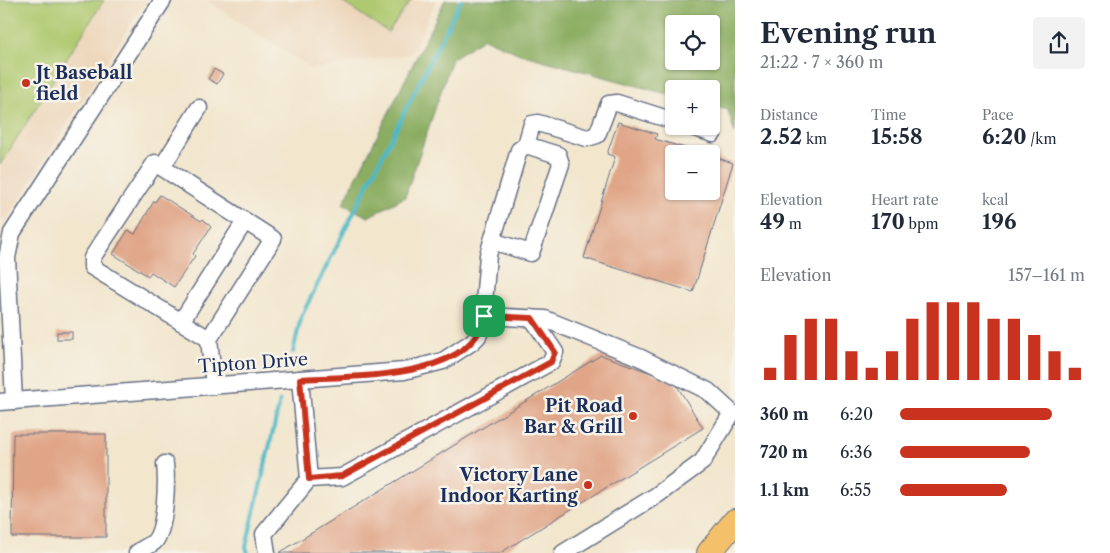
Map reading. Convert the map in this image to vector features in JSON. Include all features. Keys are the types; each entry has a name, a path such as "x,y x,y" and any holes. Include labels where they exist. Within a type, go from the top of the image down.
{"highway":[{"path":"709,553 735,521"}],"street":[{"path":"7,401 7,258 12,233 163,0"},
{"name":"Tipton Drive","path":"7,401 404,371 432,366 472,342 482,327 488,255 519,150 526,145 532,124 545,124 586,138 597,135 608,104 617,103 665,118"},
{"path":"162,168 199,108"},
{"path":"492,241 532,253 561,164 558,154 526,145"},
{"path":"209,339 92,266 92,258 155,163 273,239 209,339 214,386"},
{"path":"181,322 245,221"},
{"path":"484,316 545,319 642,358 708,391 732,413 702,462 658,495 563,553"},
{"path":"309,479 342,476 551,362 555,352 532,318"},
{"path":"267,553 264,534 309,479 300,379"},
{"path":"137,553 155,541 163,520 168,485 166,464"}],"shaded area":[{"path":"0,0 146,0 6,221 0,217"},
{"path":"206,0 436,0 418,41 410,54 312,69"}],"green space":[{"name":"Jt Baseball field","path":"0,0 104,0 0,165"},
{"path":"339,0 411,0 388,32"},
{"path":"445,0 735,0 735,134 728,110 720,108 720,80 665,80 665,94 520,54 484,38 452,59 405,197 368,217 343,204"}],"building":[{"path":"214,69 223,74 217,84 208,79"},
{"path":"618,122 657,134 655,139 675,145 665,145 665,200 720,200 720,159 733,163 693,292 584,258 615,157 607,154"},
{"path":"160,195 201,221 203,219 211,227 193,254 195,256 174,287 151,272 148,276 113,254 128,230 135,234 154,201"},
{"path":"57,332 72,332 72,339 57,339"},
{"path":"601,355 674,381 703,428 500,553 279,553"},
{"path":"13,434 106,434 106,537 12,537"}],"waterway":[{"path":"293,352 301,317 461,0"},
{"path":"248,553 246,547 280,401"}],"place":[{"name":"Jt Baseball field","path":"26,83"},
{"name":"Pit Road Bar & Grill","path":"633,416"},
{"name":"Victory Lane Indoor Karting","path":"588,485"}],"route":[{"path":"484,316 532,318 555,352 551,362 342,476 309,479 300,379 404,371 432,366 472,342 478,336 484,316"}]}
